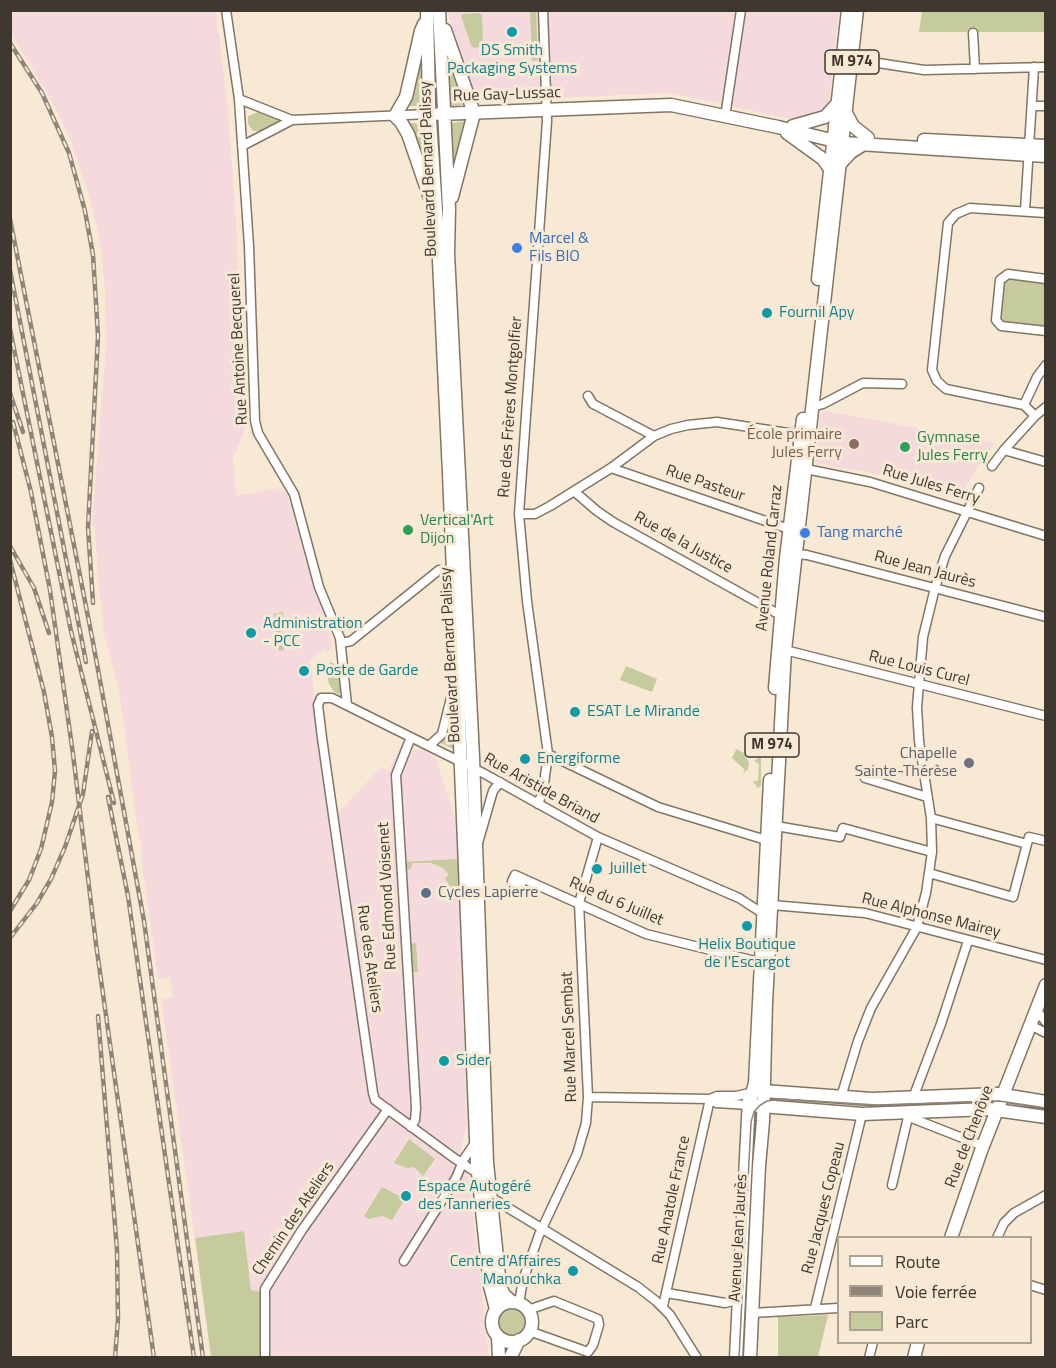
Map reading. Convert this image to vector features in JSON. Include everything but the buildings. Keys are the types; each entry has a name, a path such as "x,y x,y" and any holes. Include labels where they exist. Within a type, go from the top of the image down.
{"main road":[{"name":"Avenue Roland Carraz","path":"842,109 848,10"},
{"name":"Avenue Roland Carraz","path":"739,1295 756,1093 750,1052 760,1007 776,826 785,650 806,469 838,138 852,59 857,10"},
{"path":"440,11 474,112 449,209"},
{"name":"Boulevard Bernard Palissy","path":"440,11 449,209 448,253 474,768 484,1186"},
{"path":"428,14 421,31 406,97 395,116 408,134 436,214"},
{"name":"Boulevard Bernard Palissy","path":"428,14 429,114 436,214 458,673 477,1140 484,1186"},
{"path":"428,79 437,102 445,114"},
{"name":"Rue Gay-Lussac","path":"429,114 665,105 838,138"},
{"path":"793,126 825,117 842,109 866,141"},
{"path":"429,114 446,146"},
{"name":"Rue Gay-Lussac","path":"778,127 793,126 838,138"},
{"path":"778,127 835,166 866,141"},
{"path":"838,138 1029,149 1046,146"},
{"path":"1029,149 1046,156"},
{"name":"Avenue Roland Carraz","path":"760,1007 759,962 767,910 766,840 780,615 835,166"},
{"path":"789,529 796,554"},
{"name":"Rue de Chenôve","path":"952,1236 983,1146 1045,988"},
{"name":"M 974","path":"756,1093 760,1007"},
{"path":"756,1093 872,1099 1004,1095 1046,1102"},
{"path":"756,1093 763,1106 862,1114 909,1115 998,1110 1046,1117"},
{"name":"Avenue Jean Jaurès","path":"750,1358 763,1106"},
{"path":"484,1186 500,1286 504,1294 520,1305 532,1320 529,1331 519,1340 510,1358"},
{"path":"484,1186 490,1286 496,1309"},
{"name":"Avenue Jean Jaurès","path":"736,1358 739,1295"},
{"path":"500,1358 498,1336 492,1326 493,1314 503,1304 520,1305"},
{"path":"498,1336 508,1341 519,1340"}],"street":[{"name":"Rue Antoine Becquerel","path":"226,10 242,146 249,246 256,427 268,452 294,494 319,587 341,643 347,705"},
{"name":"Rue des Frères Montgolfier","path":"538,804 543,791 548,753 527,602 519,514 547,111 543,10"},
{"path":"725,117 741,10"},
{"path":"973,33 975,69"},
{"path":"852,59 924,70 1046,67"},
{"path":"1025,211 1034,66"},
{"name":"Rue Gay-Lussac","path":"238,99 292,120 429,114"},
{"path":"1032,106 1046,106"},
{"path":"242,146 292,120"},
{"path":"1035,416 1024,405 946,389 937,381 932,370 948,223 956,214 970,208 1046,213"},
{"path":"1046,279 1008,274 1000,280 996,320 1001,326 1046,331"},
{"path":"1024,405 1037,377 1046,365"},
{"path":"812,407 823,404 863,382 902,384"},
{"path":"588,396 593,404 654,436"},
{"path":"992,466 1035,416 1046,407"},
{"path":"519,514 529,515 540,512 575,492 654,436 688,425 717,422 801,435"},
{"path":"1004,450 1046,462"},
{"name":"Rue Pasteur","path":"611,468 789,529"},
{"name":"Rue Jules Ferry","path":"806,469 870,482 1046,536"},
{"path":"841,1097 871,1008 917,927 932,852 932,818 919,741 918,684 923,637 945,556 979,488"},
{"name":"Rue de la Justice","path":"575,492 597,512 613,522 780,615"},
{"name":"Rue Jean Jaurès","path":"796,554 1046,617"},
{"path":"341,643 351,641 439,570"},
{"name":"Rue Louis Curel","path":"785,650 1046,716"},
{"name":"Boulevard Bernard Palissy","path":"429,746 442,734 458,673"},
{"name":"Rue des Ateliers","path":"332,698 323,697 318,703 375,1100 462,1164 484,1186 542,1228 638,1287 663,1306 697,1358"},
{"name":"Rue Aristide Briand","path":"332,698 474,768 598,837 767,910"},
{"name":"Rue Edmond Voisenet","path":"411,737 396,775 416,1108 415,1120 411,1127"},
{"path":"548,753 658,807 766,840"},
{"path":"865,778 927,797"},
{"path":"476,848 493,791 500,782"},
{"path":"932,818 1046,842"},
{"path":"776,826 840,837 843,828 932,852"},
{"name":"Rue Marcel Sembat","path":"520,1305 523,1280 542,1228 581,1143 586,1123 588,1097 579,903 598,837"},
{"path":"929,873 1013,897 1028,840"},
{"name":"Rue du 6 Juillet","path":"521,885 512,881 515,875 646,934 759,962"},
{"name":"Rue Alphonse Mairey","path":"767,910 865,913 1046,960"},
{"path":"913,1098 941,1024 968,941"},
{"path":"1036,1010 1046,1022"},
{"path":"1030,1025 1046,1033"},
{"path":"588,1097 710,1099 716,1102 756,1093"},
{"name":"Rue Anatole France","path":"663,1306 710,1099"},
{"name":"Chemin des Ateliers","path":"265,1358 265,1289 303,1230 388,1109"},
{"name":"Rue Jacques Copeau","path":"815,1308 862,1114"},
{"path":"892,1185 909,1115 983,1146"},
{"path":"404,1261 477,1140"},
{"path":"998,1236 1004,1223 1014,1213 1046,1195"},
{"path":"667,1293 726,1303 735,1300 739,1295"},
{"path":"520,1305 554,1301 598,1319 599,1325 593,1345 588,1352 529,1331"},
{"path":"752,1313 837,1308"}],"shaded area":[{"path":"10,11 216,11 228,112 235,204 246,427 233,458 236,496 277,488 287,493 305,559 330,631 332,646 327,653 324,649 308,662 311,666 330,813 338,813 382,766 388,772 401,745 412,751 421,748 436,759 456,822 467,1127 461,1146 470,1189 489,1357 263,1357 262,1292 251,1290 244,1231 195,1238 161,999 173,997 170,977 158,979 119,690 102,627 104,626 98,581 95,526 92,525 106,346 105,290 101,247 90,198 71,141 53,103 11,33"},
{"path":"447,11 839,11 829,103 818,113 789,119 670,93 485,101 476,98 473,93"},
{"path":"825,411 995,443 972,475 959,500 918,481 815,463 820,415"}],"green space":[{"path":"530,11 536,11 538,60 532,61"},
{"path":"922,11 1045,11 1045,32 919,32"},
{"path":"479,13 482,15 483,44 474,48 461,16"},
{"path":"446,40 468,104 450,106"},
{"path":"423,42 424,106 406,106"},
{"path":"258,112 279,121 260,131 253,131 248,124 248,116"},
{"path":"468,121 453,184 450,123"},
{"path":"408,123 426,124 429,191"},
{"path":"1004,278 1045,283 1045,327 999,322"},
{"path":"283,612 284,622 280,623 284,650 279,651 274,614"},
{"path":"331,662 338,667 341,690 339,694 334,692 329,684 326,668"},
{"path":"626,666 657,679 652,692 620,680"},
{"path":"454,701 456,750 440,743"},
{"path":"734,748 744,753 749,763 748,769 743,774 745,770 732,758 736,750"},
{"path":"761,756 761,786 758,788 753,781 758,781 759,764 754,761"},
{"path":"458,859 460,900 453,900 445,878 449,875 443,868 431,863 412,863 411,869 406,870 404,862"},
{"path":"416,943 418,972 413,972 411,944"},
{"path":"409,1139 435,1159 423,1176 414,1167 407,1168 394,1163"},
{"path":"382,1187 405,1199 392,1220 382,1216 369,1219 364,1216"},
{"path":"746,1190 756,1190 747,1357 737,1358"},
{"path":"244,1231 251,1290 262,1292 263,1357 211,1357 195,1238"},
{"path":"513,1307 524,1311 528,1322 524,1333 513,1337 502,1333 498,1322 502,1311"},
{"path":"828,1315 818,1357 778,1357 778,1317"}],"tram line":[{"path":"739,1358 751,1122 759,1106 767,1101 781,1099 877,1105 999,1101 1046,1108"}],"railway":[{"path":"10,43 42,93 69,153 85,211 93,255 98,336 88,527 93,603"},
{"path":"10,219 92,637 144,921 203,1358"},
{"path":"10,270 86,662"},
{"path":"10,329 71,631 114,803"},
{"path":"10,393 23,432"},
{"path":"13,422 31,492 50,590 96,944 154,1358"},
{"path":"10,546 34,588 49,633"},
{"path":"10,560 44,692 55,771 52,802 41,849 29,880 10,911"},
{"path":"10,938 37,903 65,847 83,794 92,731"},
{"path":"108,797 128,896 194,1358"},
{"path":"98,1016 117,1250 118,1319 115,1358"}],"place":[{"name":"DS Smith Packaging Systems","path":"512,32"},
{"name":"Marcel & Fils BIO","path":"517,248"},
{"name":"Fournil Apy","path":"767,313"},
{"name":"École primaire Jules Ferry","path":"854,444"},
{"name":"Gymnase Jules Ferry","path":"905,447"},
{"name":"Vertical'Art Dijon","path":"408,530"},
{"name":"Tang marché","path":"805,533"},
{"name":"Administration - PCC","path":"251,633"},
{"name":"Poste de Garde","path":"304,671"},
{"name":"ESAT Le Mirande","path":"575,712"},
{"name":"Energiforme","path":"525,759"},
{"name":"Chapelle Sainte-Thérèse","path":"969,763"},
{"name":"Juillet","path":"597,869"},
{"name":"Cycles Lapierre","path":"426,893"},
{"name":"Helix Boutique de l'Escargot","path":"747,926"},
{"name":"Sider","path":"444,1061"},
{"name":"Espace Autogéré des Tanneries","path":"406,1196"},
{"name":"Centre d'Affaires Manouchka","path":"573,1271"}]}
